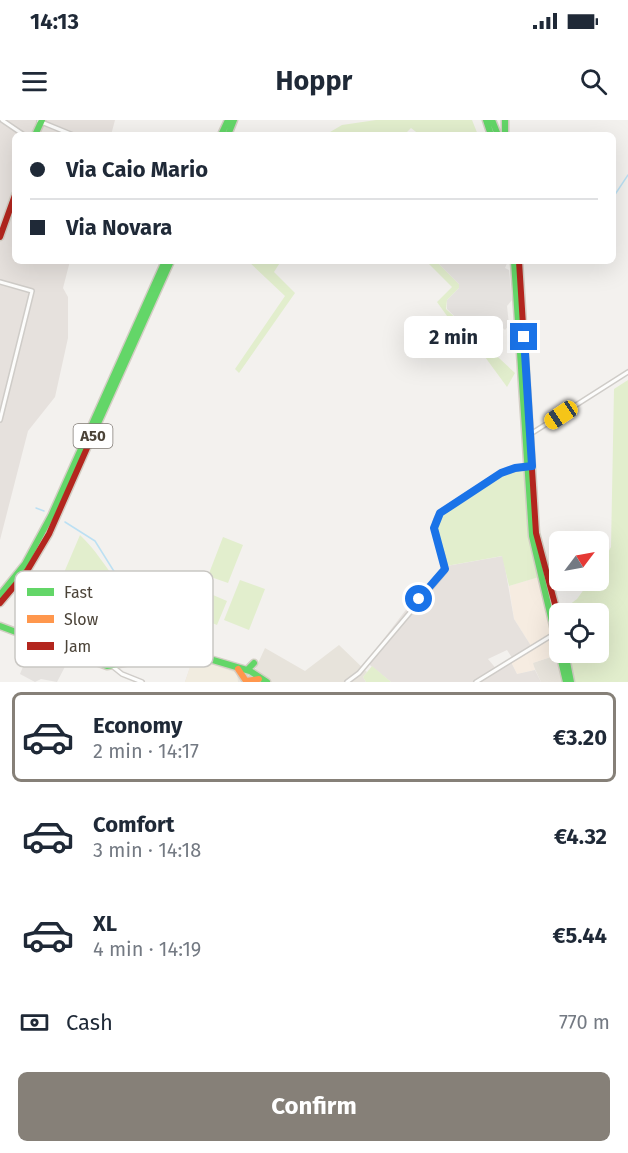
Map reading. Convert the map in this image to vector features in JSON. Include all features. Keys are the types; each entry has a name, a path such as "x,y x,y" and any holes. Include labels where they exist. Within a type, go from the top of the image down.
{"main road":[{"path":"0,235 12,203"},
{"name":"A50","path":"19,571 51,516 164,264"},
{"name":"A50","path":"26,571 49,534 170,264"},
{"path":"514,264 537,543 554,603"},
{"path":"519,264 527,436"},
{"path":"529,466 531,536 549,603"},
{"name":"A50","path":"0,595 15,576"},
{"name":"A50","path":"0,603 15,585"},
{"path":"0,626 15,632"},
{"path":"213,663 265,681"},
{"path":"563,663 566,682"},
{"path":"567,663 571,682"},
{"path":"113,667 121,667"}],"street":[{"path":"2,120 20,132"},
{"path":"40,122 65,132"},
{"path":"0,282 32,291 0,420"},
{"path":"527,436 628,372"},
{"path":"347,682 363,667 445,571 434,528 440,513 501,473 529,466"},
{"path":"476,682 549,638"},
{"path":"117,668 142,682"}],"shaded area":[{"path":"0,120 115,120 112,132 12,132 12,264 69,264 63,288 68,297 68,338 55,397 28,431 0,540"},
{"path":"439,264 507,264 505,268 509,270 512,300 507,306 509,325 505,330 498,323 481,327 479,340 447,309 447,300 459,288 459,284"},
{"path":"503,556 514,619 533,649 514,661 507,650 488,659 498,671 511,662 517,674 535,670 541,682 391,682 366,662 405,611 441,571 441,567"},
{"path":"539,577 549,620 549,658 533,663 535,670 517,674 511,662 533,649 514,619 509,586"},
{"path":"339,645 367,672 363,677 366,682 185,682 190,667 213,667 213,656 254,672 265,648 305,671"},
{"path":"549,658 549,663 558,663 562,682 541,682 532,663"},
{"path":"213,665 237,673 238,682 185,682 190,667 213,667"},
{"path":"23,667 65,667 57,682 41,679 35,682 20,674"}],"green space":[{"path":"376,120 472,120 477,132 416,132 411,128 407,132 330,132 342,125"},
{"path":"251,264 279,264 274,272 295,293 239,373 235,369 285,296"},
{"path":"429,264 439,264 461,286 447,300 446,309 515,373 507,387 477,346 465,341 437,302 452,287"},
{"path":"628,380 628,682 574,682 572,663 609,663 609,603 572,603 583,591 609,591 614,389"},
{"path":"516,469 524,470 530,541 539,577 509,586 502,556 446,566 435,526 441,516 459,499"},
{"path":"80,535 109,571 65,571"},
{"path":"223,537 243,545 228,583 213,578 213,571 210,571"},
{"path":"240,580 265,589 249,630 224,620"},
{"path":"213,595 227,601 217,625 213,623"},
{"path":"372,666 391,682 366,682 363,677"}],"waterway":[{"path":"616,193 628,175"},
{"path":"36,508 44,511"},
{"path":"65,522 95,541 114,571"}],"traffic: fast":[{"path":"36,132 42,120"},
{"path":"222,132 228,120"},
{"path":"229,132 234,120"},
{"path":"486,120 490,132"},
{"path":"492,120 497,132"},
{"path":"505,120 505,132"},
{"path":"19,571 51,516 164,264"},
{"path":"95,430 170,264"},
{"path":"514,264 532,536 566,682"},
{"path":"0,595 15,576"},
{"path":"0,626 15,632"},
{"path":"213,660 250,671 267,682"},
{"path":"247,670 254,663"},
{"path":"567,663 571,682"}],"traffic: slow":[{"path":"238,669 246,681 259,679"}],"traffic: jam":[{"path":"0,237 12,203"},
{"path":"519,264 536,533 555,603"},
{"path":"27,571 49,534 95,430"},
{"path":"0,603 15,585"}],"route":[{"path":"419,599 445,569 434,528 435,518 448,505 501,473 532,466 524,337"}]}
